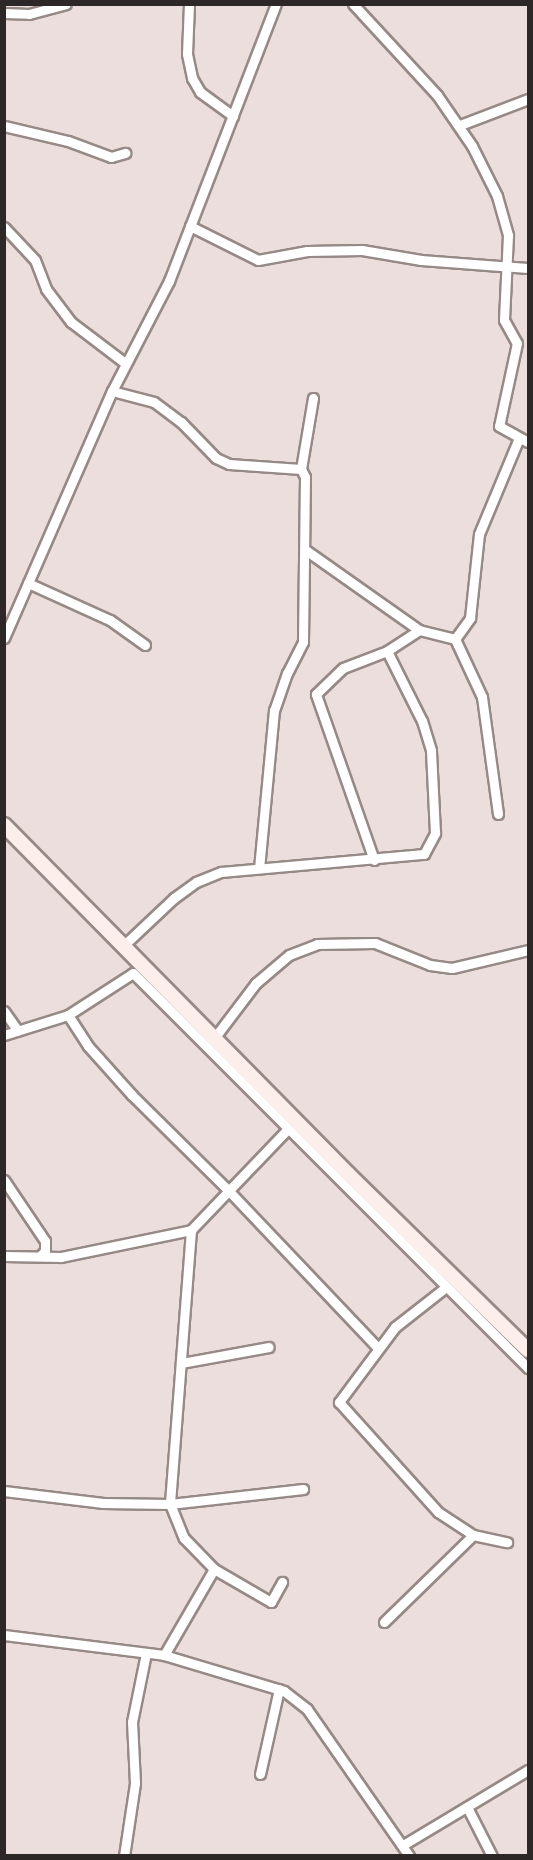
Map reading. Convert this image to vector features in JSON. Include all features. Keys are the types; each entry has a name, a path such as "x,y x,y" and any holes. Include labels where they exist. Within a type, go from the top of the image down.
{"main road":[{"path":"4,825 528,1350"}],"street":[{"path":"4,13 29,14 66,4"},
{"path":"189,4 188,54 192,78 200,92 233,116"},
{"path":"4,638 112,391 169,281 276,4"},
{"path":"353,4 399,50 460,125 497,196 508,235 504,320 517,343 498,417 499,426 524,440 479,534 470,618 455,639"},
{"path":"460,125 528,99"},
{"path":"4,126 68,141 111,157 125,153"},
{"path":"190,226 258,260 307,251 362,250 421,260 528,268"},
{"path":"4,227 35,260 46,288 71,322 125,363"},
{"path":"112,391 154,402 222,461 301,469"},
{"path":"259,868 274,710 287,673 303,642 302,594 307,551 305,477 301,469 313,398"},
{"path":"307,551 419,630 455,639"},
{"path":"28,583 110,620 145,645"},
{"path":"374,860 316,694 343,668 387,651 419,630"},
{"path":"455,639 482,697 498,814"},
{"path":"123,946 196,882 221,872 424,854 435,834 431,750 422,721 387,651"},
{"path":"215,1037 256,983 289,955 317,944 375,943 430,965 452,968 528,950"},
{"path":"4,1035 68,1015 133,973 528,1368"},
{"path":"4,1011 18,1031"},
{"path":"68,1015 88,1046 132,1095 228,1190 377,1347"},
{"path":"4,1256 62,1257 118,1248 191,1230 288,1129"},
{"path":"4,1180 45,1241 45,1251 40,1256"},
{"path":"191,1230 170,1504 184,1538 214,1569 271,1602 282,1581"},
{"path":"446,1287 395,1327 377,1347 339,1402 438,1512 473,1535 507,1542"},
{"path":"181,1363 268,1347"},
{"path":"4,1491 103,1503 170,1504 303,1489"},
{"path":"384,1622 473,1535"},
{"path":"164,1655 214,1569"},
{"path":"4,1635 164,1655 279,1689 307,1709 410,1856"},
{"path":"124,1856 135,1784 132,1722 146,1653"},
{"path":"260,1774 279,1689"},
{"path":"403,1845 528,1770"},
{"path":"467,1807 492,1856"}]}
